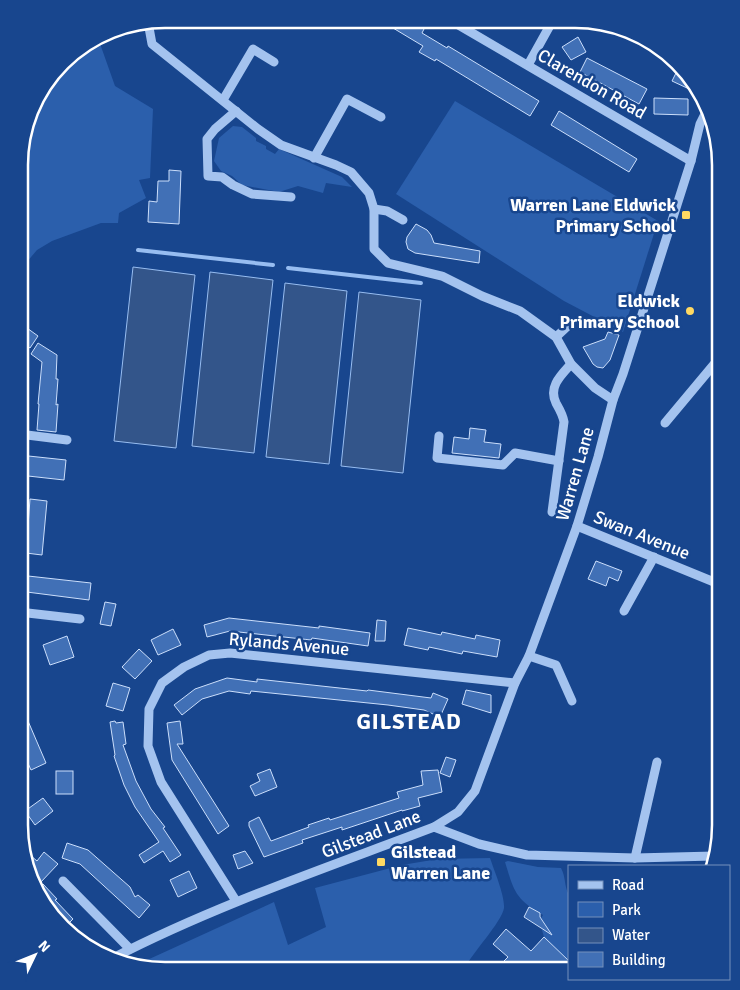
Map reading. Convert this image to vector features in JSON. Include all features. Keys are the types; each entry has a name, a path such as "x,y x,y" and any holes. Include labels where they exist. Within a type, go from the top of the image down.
{"street":[{"name":"Clarendon Road","path":"464,28 691,161"},
{"path":"528,65 549,28"},
{"path":"149,29 152,44 258,129 281,145 351,172 369,193 374,209 374,249 388,263 442,276 482,296 520,311 556,337 571,364 596,388 613,400"},
{"path":"224,100 253,49 274,62"},
{"path":"314,158 347,99 381,117"},
{"path":"236,110 207,139 208,176 222,177 233,185 252,194 291,197"},
{"name":"Warren Lane","path":"434,827 458,812 475,791 515,683 529,656 577,526 613,400 623,374 704,117"},
{"path":"374,209 387,211 402,220"},
{"path":"556,337 571,323"},
{"path":"552,512 564,422 562,413 555,402 554,387 558,378 571,364"},
{"path":"665,423 712,367"},
{"path":"28,435 67,440"},
{"path":"439,436 437,458 503,465 515,453 559,461"},
{"name":"Swan Avenue","path":"577,526 712,583"},
{"path":"624,610 654,557"},
{"path":"28,613 80,619"},
{"name":"Rylands Avenue","path":"236,901 161,782 148,746 149,709 162,683 208,655 230,653 515,683"},
{"path":"529,656 556,665 572,701"},
{"path":"635,858 657,762"},
{"name":"Gilstead Lane","path":"119,955 236,901 434,827 479,844 527,855 635,858 709,856"},
{"path":"63,881 130,949"}],"green space":[{"path":"100,44 115,86 153,109 150,178 139,180 146,198 119,213 118,223 101,223 52,241 37,250 28,261 28,165 32,129 42,104 61,74 74,61"},
{"path":"455,101 658,221 623,332 564,301 396,194"},
{"path":"233,126 242,127 256,138 256,141 266,146 266,149 275,154 279,149 342,177 352,187 326,183 323,193 298,186 279,192 242,185 232,176 221,171 214,161 219,138"},
{"path":"490,858 501,890 504,903 502,914 468,962 145,961 274,902 288,945 326,927 315,888 402,865 438,859"},
{"path":"505,862 561,868 568,893 568,960 544,937 542,930 547,927 541,918 543,915 521,899 514,887"}],"water":[{"path":"133,267 195,275 176,448 114,441"},
{"path":"210,272 273,280 254,453 192,446"},
{"path":"285,283 347,291 329,464 266,457"},
{"path":"359,292 421,300 403,473 341,466"}],"building":[{"path":"393,28 424,28 422,33 447,48 448,46 539,101 530,116 436,59 435,61 419,52 423,46"},
{"path":"578,37 586,52 571,60 562,47"},
{"path":"587,58 647,89 639,104 580,72"},
{"path":"677,72 690,89 672,81"},
{"path":"654,98 688,99 688,115 654,114"},
{"path":"559,111 637,159 629,172 551,125"},
{"path":"169,170 181,171 179,224 148,222 149,201 157,202 158,181 169,181"},
{"path":"416,224 427,230 434,243 480,251 479,263 415,253 408,249 407,237"},
{"path":"28,329 38,336 30,348 28,346"},
{"path":"608,332 619,335 610,360 603,368 597,367 593,364 583,347 605,339"},
{"path":"38,343 57,355 56,405 58,404 56,432 37,430 42,362 31,354"},
{"path":"470,428 486,430 484,442 501,444 499,458 452,453 454,437 469,439"},
{"path":"28,456 66,460 64,480 28,476"},
{"path":"30,499 47,501 42,555 28,553"},
{"path":"596,561 622,571 618,581 609,577 606,586 588,579"},
{"path":"28,576 91,583 89,600 28,592"},
{"path":"105,602 116,604 111,626 100,624"},
{"path":"229,618 319,628 319,626 370,633 368,646 312,638 311,640 230,631 207,637 204,625"},
{"path":"377,620 386,621 385,641 375,641"},
{"path":"408,628 441,635 442,632 475,639 476,635 500,640 497,657 463,651 462,654 429,647 428,650 404,645"},
{"path":"173,629 181,645 158,655 151,640"},
{"path":"67,636 74,657 50,665 43,645"},
{"path":"139,649 152,661 135,679 122,667"},
{"path":"227,678 257,682 257,679 431,698 433,693 448,699 440,717 424,710 388,705 251,691 250,694 229,691 202,699 182,715 174,705 195,689"},
{"path":"113,683 130,688 123,711 106,706"},
{"path":"466,690 491,695 491,713 462,704"},
{"path":"28,721 46,763 31,770 28,763"},
{"path":"115,721 116,723 123,722 126,744 123,745 136,781 151,809 165,827 163,828 181,855 170,862 163,851 144,863 139,855 159,842 135,807 124,785 114,756 110,722"},
{"path":"180,721 183,744 177,744 229,826 218,834 172,760 167,723"},
{"path":"446,757 456,760 450,777 440,773"},
{"path":"270,769 277,787 255,796 250,786 260,781 257,774"},
{"path":"438,770 442,792 418,798 420,806 302,840 303,843 264,857 249,826 249,822 259,817 271,841 309,827 308,825 399,798 397,792 423,785 421,771"},
{"path":"56,771 73,771 73,794 56,794"},
{"path":"43,798 53,811 35,825 28,815 28,809"},
{"path":"67,843 88,850 130,887 135,897 138,895 150,905 139,918 80,864 62,858"},
{"path":"245,851 253,863 238,869 233,855"},
{"path":"44,852 58,864 40,883 31,856 37,861"},
{"path":"189,871 197,888 178,897 170,880"},
{"path":"43,884 57,899 55,900 73,919 68,924 51,902 42,885"},
{"path":"529,907 540,913 540,917 552,935 524,917"},
{"path":"506,929 531,951 544,937 568,962 503,962 508,957 493,944"}],"waterway":[{"path":"138,250 273,265"},
{"path":"288,268 421,283"}],"place":[{"name":"Warren Lane Eldwick Primary School","path":"686,215"},
{"name":"Eldwick Primary School","path":"690,311"},
{"name":"Gilstead Warren Lane","path":"381,862"}],"district":[{"name":"GILSTEAD","path":"409,721"}]}
